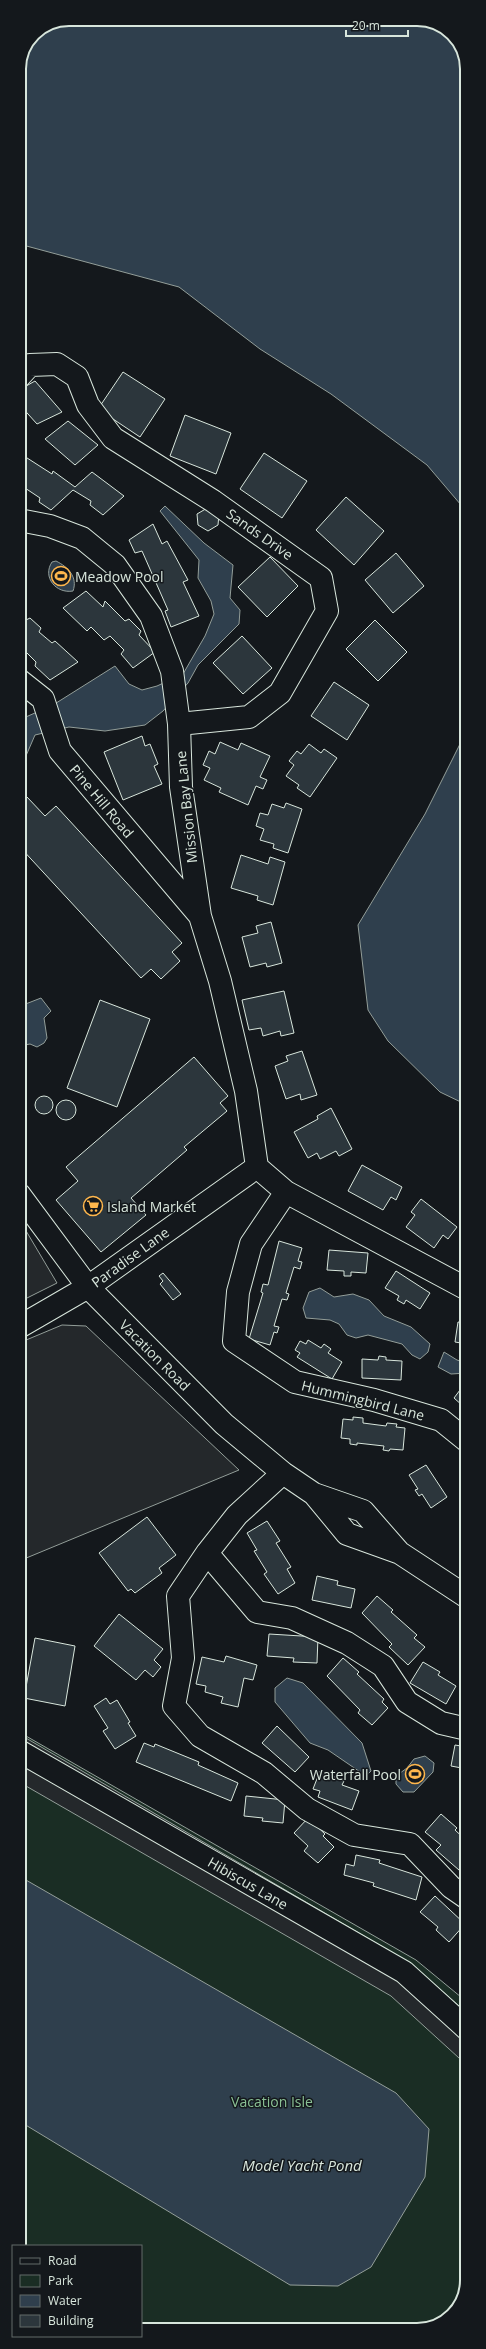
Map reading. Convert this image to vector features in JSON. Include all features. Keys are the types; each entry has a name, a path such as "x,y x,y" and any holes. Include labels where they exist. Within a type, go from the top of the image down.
{"street":[{"name":"Sands Drive","path":"26,369 30,365 57,364 77,377 88,405 113,438 213,501 321,578 328,611 280,693 249,717 179,724"},
{"name":"Mission Bay Lane","path":"26,521 50,526 82,538 115,565 151,616 172,671 179,724 181,787 200,916 220,981 246,1091 257,1167"},
{"name":"Pine Hill Road","path":"26,686 43,699 60,751 200,916"},
{"path":"257,1167 286,1192 460,1287"},
{"name":"Paradise Lane","path":"26,1323 88,1288 257,1167"},
{"name":"Hummingbird Lane","path":"286,1192 251,1244 238,1292 234,1341 295,1382 374,1400 441,1420 460,1435"},
{"name":"Vacation Road","path":"26,1204 88,1288 224,1424 283,1473 314,1494 347,1534 400,1553 460,1592"},
{"path":"283,1473 237,1515 207,1553 178,1596 183,1658 174,1706 200,1736 264,1773 308,1809 354,1835 410,1844 451,1887 460,1893"},
{"path":"207,1553 257,1612 292,1618 347,1643 383,1666 408,1702 441,1723 460,1727"},
{"name":"Hibiscus Lane","path":"26,1755 404,1972 460,2023"}],"green space":[{"name":"Vacation Isle","path":"26,1736 416,1960 460,1996 460,2280 457,2296 453,2304 443,2314 436,2319 422,2323 142,2323 142,2245 26,2245"}],"shaded area":[{"path":"26,1231 57,1283 26,1298"},
{"path":"62,1325 86,1326 239,1470 26,1558 26,1340"},
{"path":"26,1738 410,1963 460,2007 459,2058 391,1996 26,1786"}],"water":[{"path":"69,26 419,26 436,30 453,45 460,64 460,504 427,465 331,394 260,349 179,287 26,246 26,69 29,53 33,45 45,33 53,29"},
{"path":"165,506 204,543 233,565 230,598 240,610 239,624 198,665 188,683 163,711 145,725 105,731 69,727 35,735 26,756 26,717 53,705 115,666 129,684 142,690 157,686 183,674 205,636 214,614 211,601 198,578 199,560 160,511"},
{"name":"Meadow Pool","path":"56,561 68,569 71,573 74,581 73,591 61,590 52,583 49,568 52,562"},
{"path":"460,744 460,1102 440,1092 388,1041 368,1010 358,925 425,814"},
{"path":"41,998 51,1011 44,1018 47,1038 44,1043 37,1047 30,1044 26,1045 26,1004"},
{"path":"320,1288 334,1297 353,1294 369,1300 384,1316 411,1327 430,1344 428,1352 420,1359 412,1355 402,1344 368,1335 356,1338 347,1335 339,1324 330,1320 306,1318 303,1308 309,1292"},
{"path":"444,1352 460,1361 460,1373 451,1374 438,1367"},
{"path":"287,1678 303,1683 362,1743 371,1771 366,1776 328,1750 310,1743 275,1702 275,1688"},
{"name":"Waterfall Pool","path":"425,1756 434,1763 433,1772 414,1792 403,1792 396,1784 396,1776 407,1768 414,1759"},
{"name":"Model Yacht Pond","path":"26,1880 396,2093 429,2129 425,2177 371,2267 338,2286 290,2285 26,2125"}],"building":[{"path":"123,372 165,399 140,437 98,409"},
{"path":"35,381 62,412 37,424 26,412 26,386"},
{"path":"185,415 231,433 216,474 170,456"},
{"path":"68,421 98,445 75,465 45,439"},
{"path":"264,453 307,481 282,518 240,489"},
{"path":"26,457 52,474 53,471 75,487 92,472 124,496 103,515 90,505 91,501 73,490 51,510 39,502 40,498 26,489"},
{"path":"346,497 384,531 354,565 316,530"},
{"path":"209,507 219,514 218,525 208,531 198,525 197,514"},
{"path":"153,524 162,544 167,541 188,580 183,582 199,616 171,627 165,611 168,610 142,551 135,553 129,540"},
{"path":"396,553 424,586 393,613 365,580"},
{"path":"270,557 298,586 267,617 238,587"},
{"path":"86,591 103,607 105,601 125,621 129,619 141,631 139,635 155,652 133,668 121,654 124,650 110,636 104,640 91,627 87,631 63,608"},
{"path":"30,618 41,628 39,632 52,643 55,641 78,662 50,680 35,666 36,662 26,652 26,620"},
{"path":"375,620 407,652 378,681 346,649"},
{"path":"242,636 272,668 243,694 213,663"},
{"path":"334,682 369,705 347,740 311,716"},
{"path":"142,736 145,746 150,744 158,764 154,766 162,784 123,800 104,752"},
{"path":"220,742 238,750 241,743 270,756 260,777 267,780 263,789 256,786 248,805 219,792 221,788 204,780 210,768 203,765 209,751 215,754"},
{"path":"309,744 321,753 324,749 337,758 310,797 297,788 299,785 286,776 294,765 289,761 297,751 301,754"},
{"path":"27,797 45,816 56,806 182,943 172,952 180,961 161,979 151,969 141,978 26,854"},
{"path":"286,803 302,809 288,853 273,848 274,844 260,840 264,829 256,826 260,813 268,815 272,804 284,808"},
{"path":"241,855 268,864 270,857 285,862 273,905 257,900 258,896 231,888"},
{"path":"271,922 282,963 267,967 266,963 250,967 242,937 258,933 256,926"},
{"path":"284,991 294,1033 281,1036 280,1031 263,1036 261,1028 249,1030 242,1000"},
{"path":"100,1000 150,1019 117,1107 67,1088"},
{"path":"302,1051 317,1095 301,1100 300,1094 286,1099 275,1066 288,1061 286,1056"},
{"path":"194,1057 228,1096 220,1103 227,1111 184,1147 187,1150 131,1198 146,1215 101,1252 56,1200 78,1181 66,1167"},
{"path":"40,1096 48,1096 53,1101 51,1112 48,1114 40,1114 35,1109 35,1101"},
{"path":"66,1100 73,1103 76,1110 73,1117 66,1120 59,1117 56,1110 59,1103"},
{"path":"331,1108 352,1149 339,1156 336,1151 320,1159 317,1153 308,1158 294,1132 318,1119 317,1116"},
{"path":"362,1165 402,1187 396,1200 391,1197 383,1210 348,1191"},
{"path":"421,1199 457,1227 448,1239 443,1235 434,1248 406,1227 415,1215 411,1212"},
{"path":"279,1241 302,1248 298,1261 302,1262 300,1269 294,1267 286,1293 289,1294 287,1300 282,1299 274,1326 279,1327 277,1333 274,1332 270,1345 249,1339 263,1293 261,1292 263,1284 268,1285"},
{"path":"329,1250 368,1253 366,1273 351,1272 351,1276 344,1276 344,1271 327,1270"},
{"path":"396,1271 430,1293 420,1309 406,1300 404,1304 397,1300 399,1296 385,1288"},
{"path":"163,1273 181,1294 173,1300 160,1284 163,1281 159,1276"},
{"path":"458,1322 460,1322 460,1343 455,1342"},
{"path":"308,1340 321,1348 324,1344 331,1349 328,1353 342,1362 332,1379 297,1357 300,1353 295,1350 300,1341 306,1344"},
{"path":"379,1356 386,1357 386,1360 402,1361 401,1380 362,1378 362,1359 378,1360"},
{"path":"460,1390 460,1403 454,1398"},
{"path":"353,1417 363,1418 363,1423 386,1426 387,1423 397,1424 396,1427 405,1428 403,1450 390,1449 389,1451 383,1450 384,1446 357,1443 357,1445 350,1444 350,1439 341,1438 343,1419 353,1420"},
{"path":"426,1465 447,1497 431,1508 422,1494 419,1496 415,1490 418,1489 409,1475"},
{"path":"147,1517 176,1555 159,1568 162,1573 135,1593 131,1589 128,1591 99,1553"},
{"path":"267,1521 280,1541 276,1543 291,1567 287,1569 295,1583 278,1594 264,1574 267,1572 254,1551 257,1550 247,1533"},
{"path":"317,1576 338,1581 337,1585 355,1589 351,1608 312,1600"},
{"path":"377,1596 393,1610 391,1612 417,1635 414,1638 425,1647 408,1665 389,1647 392,1644 362,1613"},
{"path":"119,1614 163,1649 154,1660 161,1667 153,1677 145,1670 136,1680 94,1646"},
{"path":"269,1634 318,1637 317,1663 293,1662 294,1658 267,1656"},
{"path":"35,1638 75,1646 65,1706 26,1698 26,1687"},
{"path":"226,1656 257,1665 253,1680 244,1678 238,1707 221,1703 223,1697 205,1692 206,1686 196,1684 202,1657 224,1662"},
{"path":"343,1658 359,1672 357,1674 384,1699 382,1702 388,1708 372,1725 358,1713 360,1710 327,1676"},
{"path":"423,1662 440,1672 438,1675 456,1686 446,1704 410,1683"},
{"path":"106,1698 110,1704 117,1700 130,1722 128,1723 136,1736 115,1749 103,1731 108,1728 94,1706"},
{"path":"277,1726 309,1757 295,1772 262,1743"},
{"path":"144,1743 154,1747 155,1744 199,1762 198,1765 238,1783 231,1801 136,1762"},
{"path":"455,1745 460,1746 460,1768 451,1766"},
{"path":"320,1771 344,1781 342,1785 359,1791 352,1810 318,1797 320,1791 313,1789"},
{"path":"246,1796 285,1800 283,1823 262,1821 263,1818 244,1816"},
{"path":"441,1814 457,1828 455,1830 460,1835 460,1871 436,1850 441,1845 425,1832"},
{"path":"308,1818 325,1834 323,1836 334,1847 318,1863 304,1851 308,1846 294,1833"},
{"path":"356,1855 380,1860 379,1863 422,1877 416,1900 373,1886 374,1883 344,1875 346,1864 354,1866"},
{"path":"435,1896 460,1919 460,1930 449,1942 436,1930 438,1927 420,1912"}],"place":[{"name":"Meadow Pool","path":"61,576"},
{"name":"Island Market","path":"93,1206"},
{"name":"Waterfall Pool","path":"415,1774"}]}
